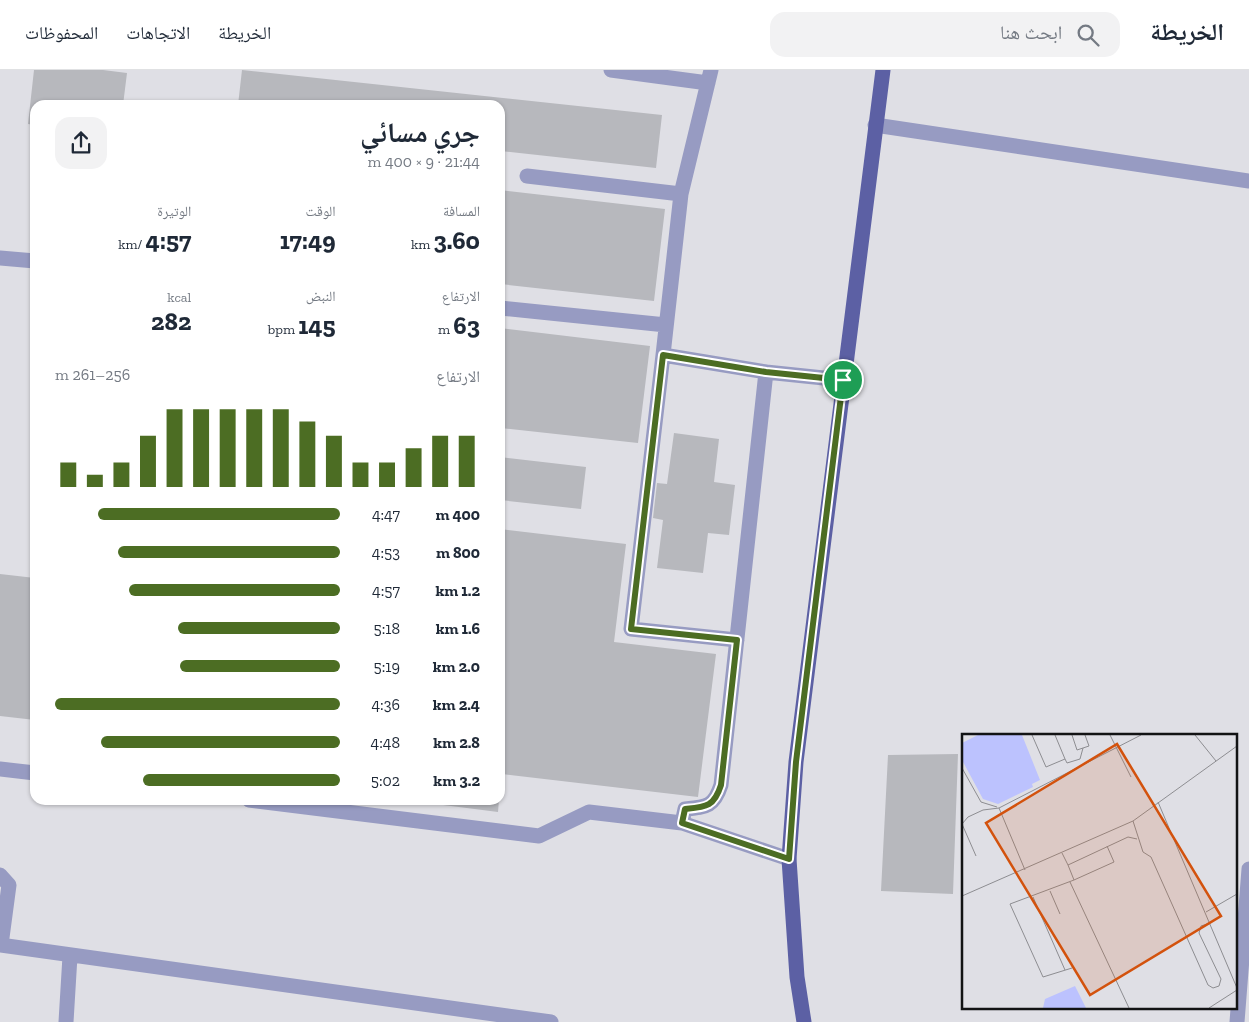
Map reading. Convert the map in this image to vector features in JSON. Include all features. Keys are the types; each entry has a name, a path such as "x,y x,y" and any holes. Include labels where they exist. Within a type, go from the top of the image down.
{"main road":[{"path":"804,1022 797,976 789,859 796,762 883,70"}],"street":[{"path":"612,70 710,76 681,194 631,629 737,640"},
{"path":"875,125 1249,182"},
{"path":"528,176 681,194"},
{"path":"0,258 30,261"},
{"path":"505,309 666,325"},
{"path":"663,355 766,372 843,380"},
{"path":"682,823 685,809 704,808 716,799 721,785 766,372"},
{"path":"0,769 30,772"},
{"path":"289,805 540,836 589,812 682,823 789,859"},
{"path":"1237,1022 1241,997 1249,869"},
{"path":"0,875 10,885 0,945 551,1022"},
{"path":"66,1022 70,956"}],"building":[{"path":"34,70 103,70 127,73 124,100 31,100"},
{"path":"242,70 662,115 656,168 505,152 505,100 239,100"},
{"path":"30,106 30,124 28,124"},
{"path":"505,191 665,209 654,301 505,285"},
{"path":"505,329 650,346 638,443 505,429"},
{"path":"674,433 719,439 714,482 735,485 729,535 708,533 703,573 657,568 663,520 653,518 657,483 667,484"},
{"path":"505,458 586,467 581,509 505,501"},
{"path":"505,530 626,544 614,642 716,654 698,797 505,774"},
{"path":"0,574 30,577 30,719 0,716"},
{"path":"958,754 953,894 881,891 888,755"},
{"path":"443,805 499,805 498,812"}],"route":[{"path":"663,355 766,372 843,380 796,762 789,859 682,823 685,809 704,808 716,799 721,785 737,640 631,629 663,355"}]}
